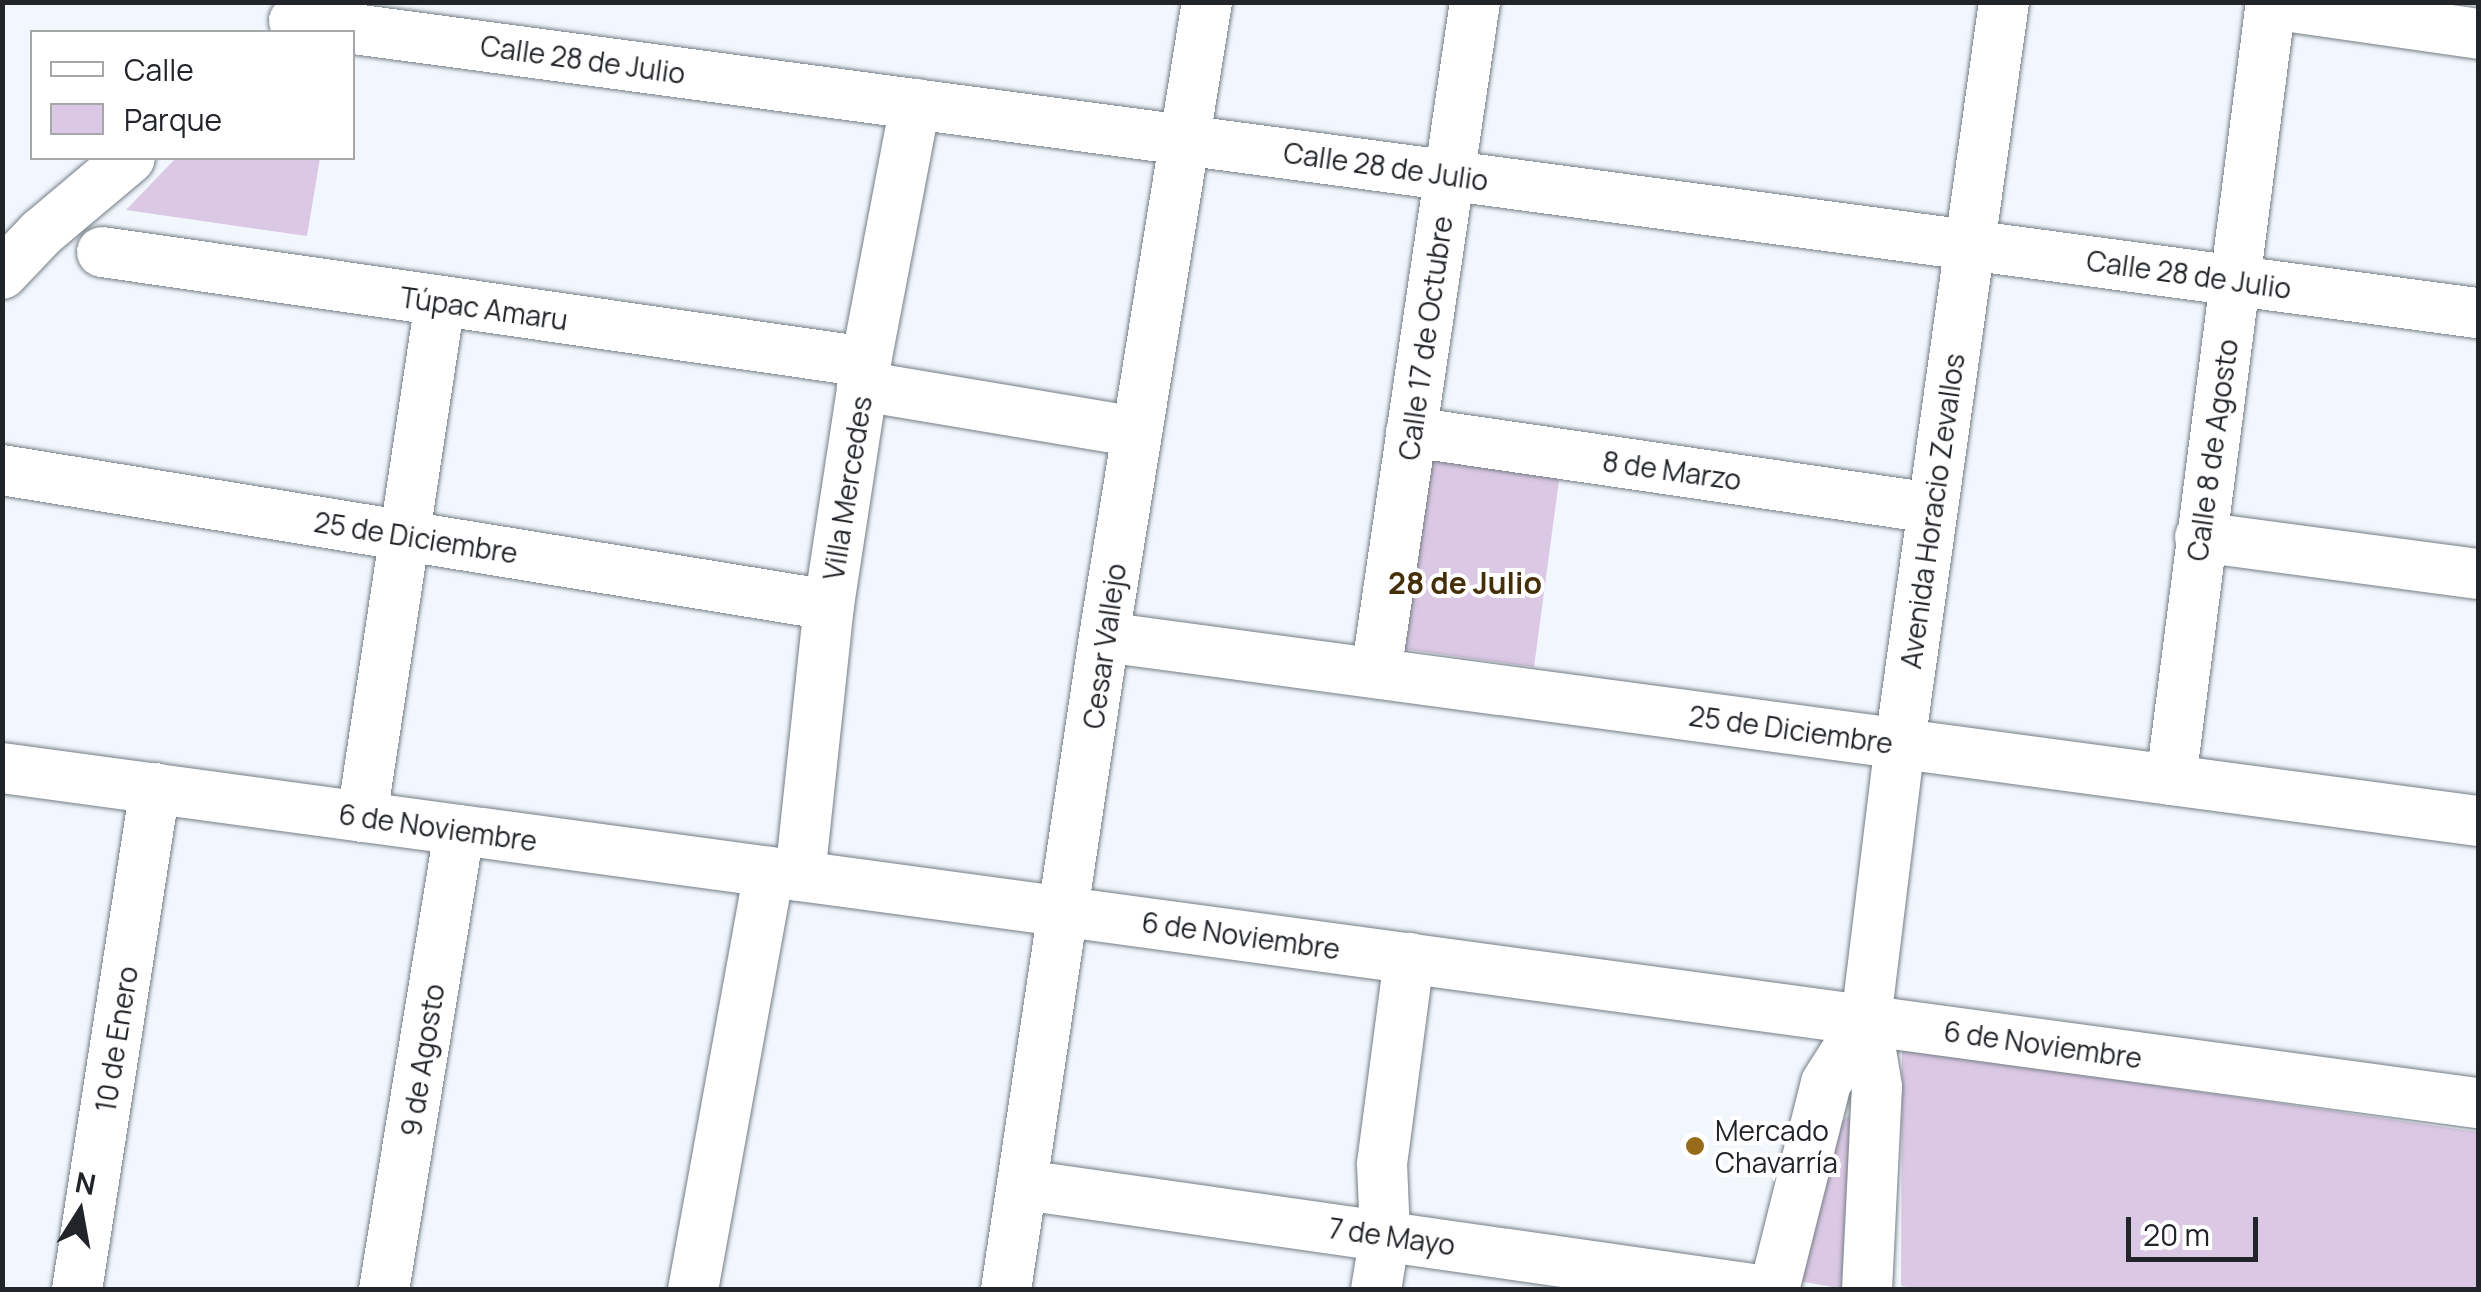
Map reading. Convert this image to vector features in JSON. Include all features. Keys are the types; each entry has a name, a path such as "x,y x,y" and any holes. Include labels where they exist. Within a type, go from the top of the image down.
{"street":[{"name":"Cesar Vallejo","path":"1006,1290 1136,432 1208,2"},
{"name":"Calle 17 de Octubre","path":"1376,673 1475,2"},
{"name":"Avenida Horacio Zevallos","path":"1867,1290 1878,1087 1866,1020 1900,744 2004,2"},
{"path":"2271,3 2478,34"},
{"name":"Calle 8 de Agosto","path":"2171,780 2271,3"},
{"name":"Calle 28 de Julio","path":"296,19 2478,313"},
{"name":"Villa Mercedes","path":"693,1290 784,874 864,374 914,104"},
{"path":"2,274 41,233 128,160"},
{"name":"Túpac Amaru","path":"102,252 440,302 864,374 1136,432"},
{"path":"362,817 440,302"},
{"name":"8 de Marzo","path":"1412,432 1932,508"},
{"name":"25 de Diciembre","path":"2,470 829,605"},
{"path":"2200,537 2478,574"},
{"name":"25 de Diciembre","path":"1104,637 2478,821"},
{"name":"6 de Noviembre","path":"2,768 2478,1102"},
{"name":"10 de Enero","path":"77,1290 155,788"},
{"name":"9 de Agosto","path":"384,1290 460,830"},
{"path":"1376,1290 1385,1235 1382,1164 1409,958"},
{"name":"Avenida Horacio Zevallos","path":"1774,1290 1826,1084 1866,1020"},
{"name":"7 de Mayo","path":"1024,1185 1760,1290"}],"green space":[{"path":"174,160 320,160 307,236 126,210"},
{"path":"1421,454 1560,473 1534,667 1396,648"},
{"path":"1902,1049 2478,1132 2478,1289 1930,1290 1901,1286"},
{"path":"1849,1115 1859,1135 1844,1289 1793,1280 1832,1131"}],"place":[{"name":"Mercado Chavarría","path":"1695,1146"}],"district":[{"name":"28 de Julio","path":"1465,583"}]}
